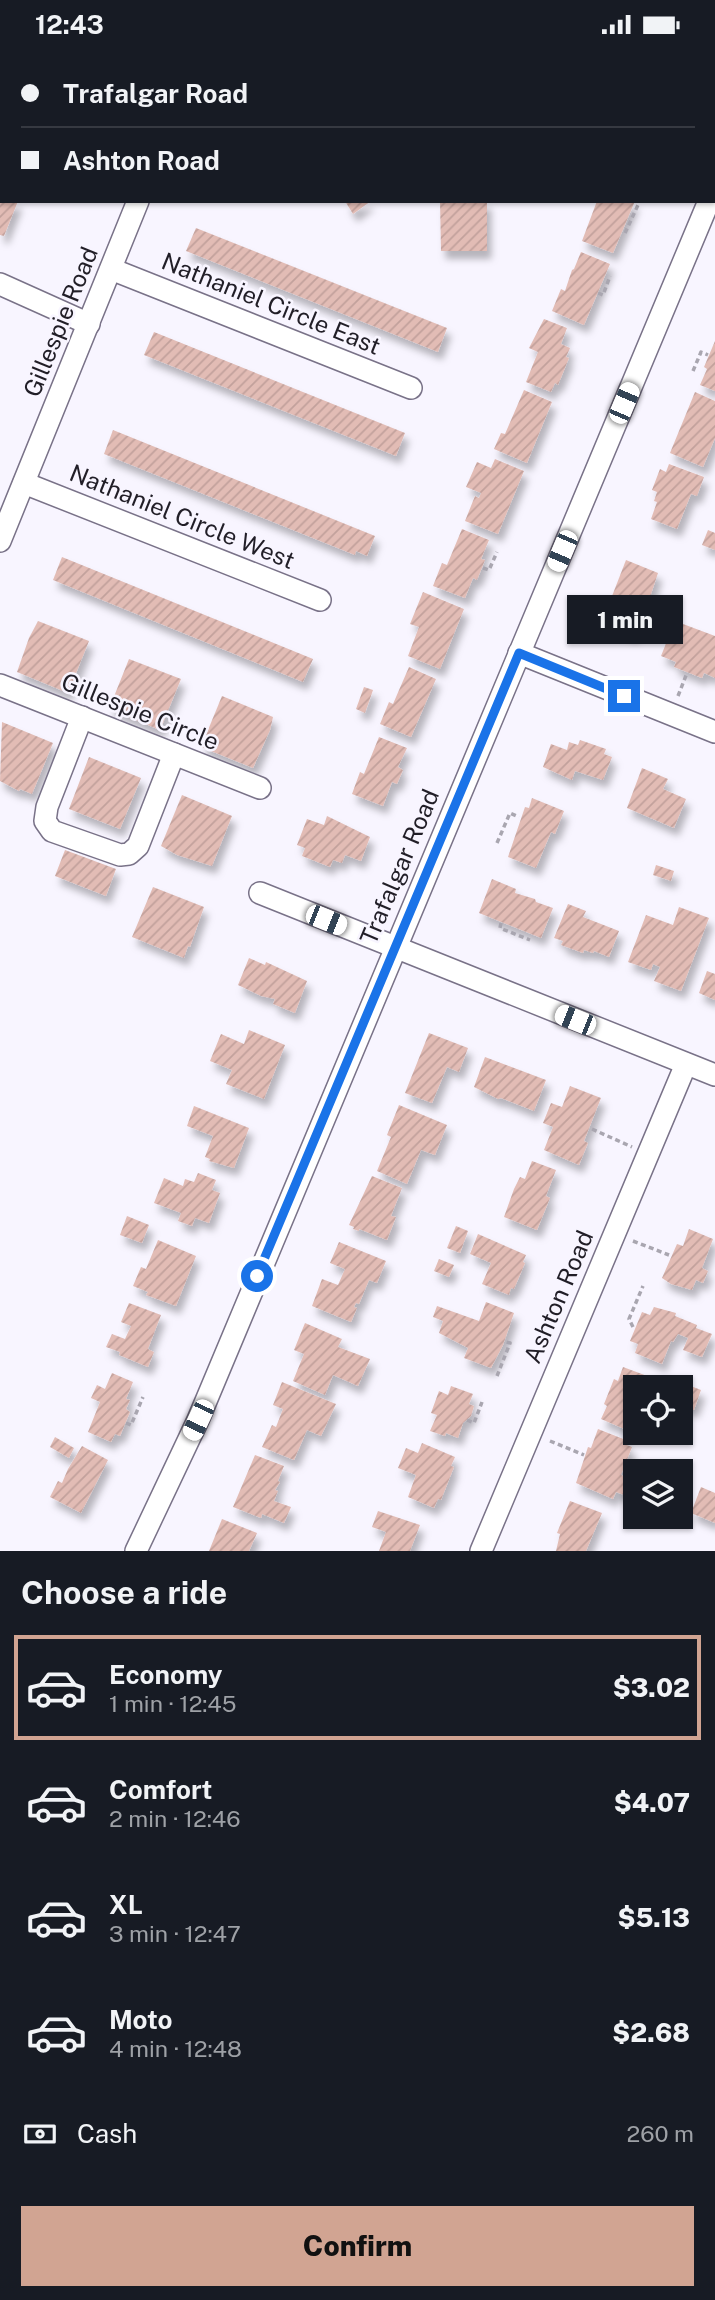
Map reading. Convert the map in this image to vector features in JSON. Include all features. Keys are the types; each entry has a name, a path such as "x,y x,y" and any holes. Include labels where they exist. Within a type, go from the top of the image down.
{"street":[{"name":"Gillespie Road","path":"0,541 137,203"},
{"name":"Trafalgar Road","path":"136,1551 198,1420 708,203"},
{"name":"Nathaniel Circle East","path":"111,269 411,388"},
{"path":"0,284 89,324"},
{"name":"Nathaniel Circle West","path":"24,483 320,600"},
{"path":"519,653 715,732"},
{"name":"Gillespie Circle","path":"0,685 260,788"},
{"path":"82,717 47,807 45,821 52,831 120,855 129,854 138,846 174,754"},
{"path":"260,893 715,1075"},
{"name":"Ashton Road","path":"481,1551 686,1064"}],"path":[{"path":"625,233 638,205"},
{"path":"598,293 603,295 610,276"},
{"path":"693,371 701,352 708,355"},
{"path":"482,568 489,570 497,552"},
{"path":"678,695 687,673"},
{"path":"497,843 510,813 519,817"},
{"path":"501,923 499,928 530,940"},
{"path":"592,1129 635,1148"},
{"path":"628,1239 669,1255"},
{"path":"632,1327 629,1319 643,1286"},
{"path":"497,1376 510,1343 506,1342"},
{"path":"126,1423 131,1425 143,1397"},
{"path":"467,1420 474,1423 482,1402"},
{"path":"544,1439 584,1455"}],"building":[{"path":"0,203 17,203 4,236 0,235"},
{"path":"346,203 368,203 353,214"},
{"path":"440,203 487,203 487,251 441,251"},
{"path":"596,203 634,203 613,253 582,241"},
{"path":"196,228 447,328 438,352 186,251"},
{"path":"581,252 610,264 584,325 552,311 561,289 565,291"},
{"path":"544,319 567,328 561,344 570,348 566,357 569,358 558,385 555,383 551,392 526,382 538,352 529,348"},
{"path":"154,332 405,433 396,456 144,355"},
{"path":"715,341 715,391 700,385"},
{"path":"524,390 552,402 527,463 494,449 501,433 505,434"},
{"path":"695,392 715,401 715,438 703,467 670,453"},
{"path":"113,430 375,536 367,556 356,551 355,555 104,454"},
{"path":"495,459 524,471 498,534 465,521 475,496 479,498 481,493 466,487 477,462 491,468"},
{"path":"669,464 704,477 697,496 691,494 677,529 651,519 657,502 654,501 657,492 652,490 660,469 666,472"},
{"path":"462,529 489,540 481,559 485,560 477,580 473,578 465,598 433,586 442,563 447,565"},
{"path":"708,530 715,533 715,550 702,545"},
{"path":"62,557 313,659 303,682 53,580"},
{"path":"626,560 658,573 646,609 633,635 602,622"},
{"path":"423,592 464,609 440,669 408,656 419,627 410,624"},
{"path":"38,621 89,641 68,693 17,672"},
{"path":"675,621 715,636 715,678 704,673 702,678 674,667 676,662 661,656"},
{"path":"129,659 181,679 160,730 109,709"},
{"path":"409,667 436,679 411,737 380,724 389,702 393,704"},
{"path":"364,687 373,690 365,713 356,709"},
{"path":"222,696 273,717 253,768 201,747"},
{"path":"2,722 53,743 32,794 20,789 19,791 0,781"},
{"path":"379,737 407,748 398,767 403,770 397,784 392,782 383,806 352,794 360,772 364,774"},
{"path":"580,740 606,749 604,754 612,757 603,780 575,771 572,780 543,767 551,744 567,750 569,742 578,745"},
{"path":"89,757 141,778 120,829 69,809"},
{"path":"642,768 668,779 663,789 686,799 674,828 627,808"},
{"path":"182,795 232,816 212,866 177,855 161,846"},
{"path":"532,798 564,811 555,834 551,832 536,868 508,857 525,807 529,808"},
{"path":"327,816 370,837 361,861 345,855 342,863 333,860 330,867 302,856 305,848 297,845 307,819 324,825"},
{"path":"65,850 116,869 106,896 55,876"},
{"path":"656,865 674,871 671,881 653,875"},
{"path":"492,879 516,889 515,893 553,908 541,938 479,913"},
{"path":"153,887 204,907 184,958 132,937"},
{"path":"568,904 586,911 583,917 619,931 609,957 594,951 584,950 583,953 561,945 563,941 554,938"},
{"path":"679,907 709,918 681,991 654,981 660,967 653,964 651,970 628,962 646,915 673,925"},
{"path":"249,958 265,965 266,962 307,981 295,1013 273,1004 275,999 261,996 238,985"},
{"path":"707,971 715,974 715,1000 699,993"},
{"path":"249,1030 285,1045 264,1099 226,1084 232,1070 210,1061 221,1034 244,1044"},
{"path":"429,1033 468,1048 459,1072 447,1067 432,1103 405,1093"},
{"path":"485,1057 546,1080 534,1111 498,1099 474,1087"},
{"path":"570,1086 601,1098 584,1141 588,1143 579,1165 544,1150 553,1127 543,1123 551,1103 562,1107"},
{"path":"399,1105 447,1125 435,1155 421,1150 407,1184 377,1171 391,1137 387,1135"},
{"path":"194,1106 249,1128 234,1168 209,1161 210,1159 205,1157 213,1136 187,1126"},
{"path":"532,1161 556,1170 546,1196 550,1198 537,1230 504,1217 520,1177 525,1179"},
{"path":"198,1173 216,1180 212,1190 220,1193 209,1223 195,1218 192,1226 178,1221 181,1213 154,1203 164,1178 183,1186 185,1179 194,1182"},
{"path":"372,1176 402,1188 391,1216 396,1217 387,1240 353,1229 354,1227 349,1225"},
{"path":"127,1216 149,1225 142,1243 120,1235"},
{"path":"456,1226 468,1231 460,1253 447,1248"},
{"path":"689,1229 713,1239 702,1268 708,1271 703,1283 696,1280 692,1290 671,1284 662,1278 677,1244 683,1246"},
{"path":"478,1234 526,1255 514,1289 511,1288 509,1295 482,1284 491,1263 470,1254"},
{"path":"158,1240 196,1256 176,1306 146,1295 148,1292 133,1286 141,1267 146,1269"},
{"path":"339,1242 386,1261 377,1283 369,1280 359,1304 356,1303 354,1307 357,1308 351,1322 312,1306 322,1279 338,1285 345,1269 330,1263"},
{"path":"439,1259 454,1265 449,1277 434,1271"},
{"path":"486,1302 514,1313 503,1345 491,1368 464,1358 468,1348 439,1333 443,1321 433,1317 437,1306 479,1321"},
{"path":"129,1303 161,1315 148,1349 154,1352 148,1367 106,1347 112,1334 125,1339 131,1326 121,1322"},
{"path":"654,1307 676,1313 675,1316 712,1334 702,1357 683,1350 688,1338 678,1334 673,1342 671,1341 662,1364 635,1353 638,1344 630,1341 642,1312 650,1315"},
{"path":"305,1323 342,1339 338,1347 370,1359 358,1386 333,1375 325,1395 293,1381 304,1354 294,1350"},
{"path":"623,1367 645,1375 623,1375 623,1428 601,1419 614,1379 618,1381"},
{"path":"112,1373 133,1382 126,1399 130,1400 126,1409 130,1412 120,1436 115,1434 111,1442 88,1432 100,1402 91,1398 97,1385 105,1389"},
{"path":"282,1382 336,1404 321,1436 307,1430 294,1460 262,1447 272,1425 276,1427 283,1409 273,1405"},
{"path":"451,1386 473,1394 469,1404 474,1406 471,1416 463,1423 458,1438 430,1431 437,1415 431,1413 439,1391 448,1395"},
{"path":"693,1387 701,1390 693,1410"},
{"path":"598,1429 623,1439 623,1445 632,1447 627,1459 623,1459 623,1495 616,1492 613,1499 576,1483 588,1447 591,1448"},
{"path":"55,1437 74,1448 69,1458 50,1447"},
{"path":"422,1443 455,1457 451,1466 454,1467 441,1500 438,1499 434,1508 408,1497 416,1475 398,1468 406,1448 418,1453"},
{"path":"82,1446 108,1460 81,1513 50,1497 58,1481 62,1483"},
{"path":"255,1455 284,1466 274,1501 291,1507 284,1523 262,1514 261,1518 233,1507"},
{"path":"701,1487 715,1493 715,1523 693,1514"},
{"path":"570,1501 602,1513 586,1551 556,1551 560,1534 557,1533"},
{"path":"378,1511 420,1525 410,1551 379,1551 386,1532 372,1527"},
{"path":"222,1519 257,1533 249,1551 209,1551"}],"route":[{"path":"257,1276 519,653 624,696"}]}
